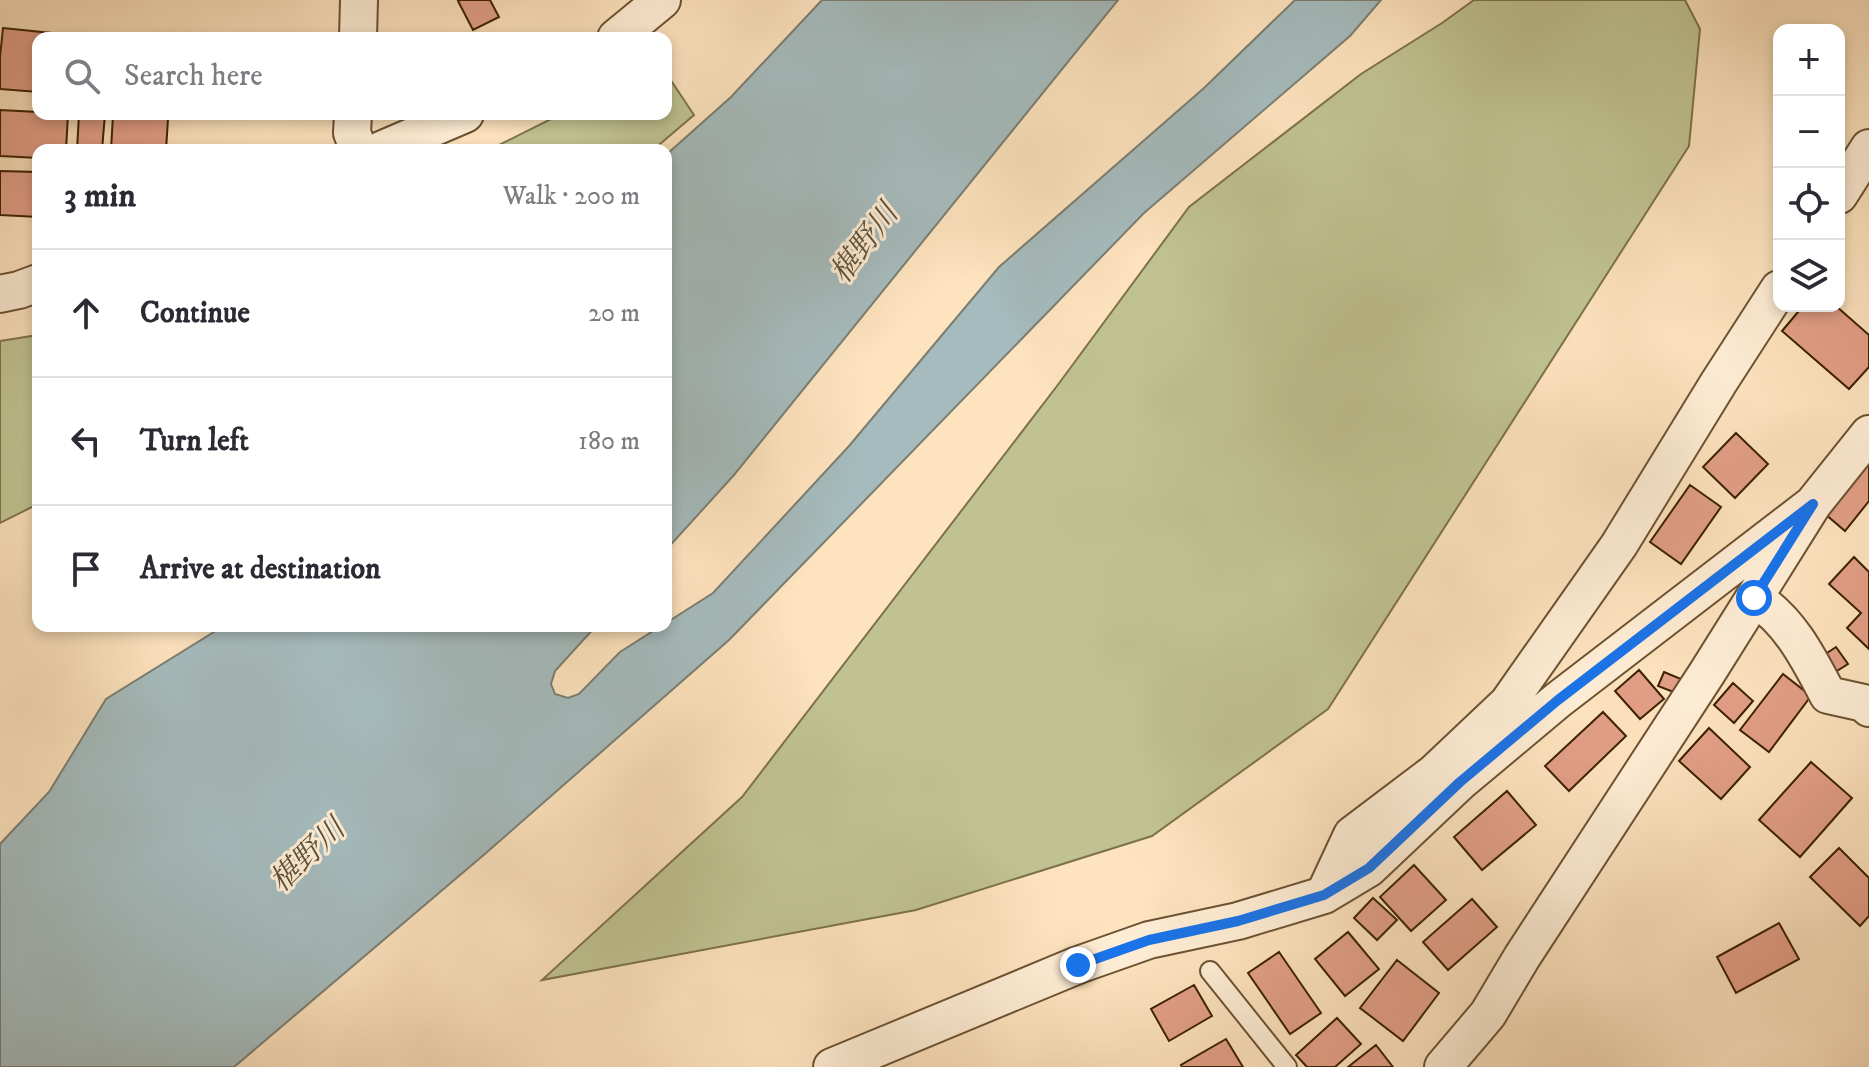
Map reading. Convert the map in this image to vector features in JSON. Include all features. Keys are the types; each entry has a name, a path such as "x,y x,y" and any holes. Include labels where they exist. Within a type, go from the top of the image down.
{"street":[{"path":"358,32 359,0"},
{"path":"623,32 662,0"},
{"path":"353,120 352,133 357,144"},
{"path":"395,144 451,120"},
{"path":"1845,186 1869,148"},
{"path":"0,294 32,285"},
{"path":"1324,895 1352,835 1434,773 1508,703 1619,545 1773,299"},
{"path":"1443,1067 1488,1014 1813,504 1869,434"},
{"path":"832,1067 1078,965 1149,940 1238,921 1324,895 1369,868 1460,782 1558,700 1813,504"},
{"path":"1754,598 1781,619 1805,653 1828,695 1864,703 1869,708"}],"lane":[{"path":"1210,971 1287,1067"}],"green space":[{"path":"1474,0 1685,0 1700,29 1689,146 1328,709 1152,836 916,910 542,980 742,797 1057,386 1189,207 1361,74"},
{"path":"672,82 694,115 660,144 501,144 549,120 672,120"},
{"path":"32,336 32,507 0,523 0,341"}],"water":[{"name":"椹野川","path":"822,0 1118,0 734,475 672,543 672,150 731,97"},
{"name":"椹野川","path":"1295,0 1381,0 1350,36 1144,213 729,640 486,853 234,1067 0,1067 0,844 49,792 106,699 214,632 591,632 555,671 551,684 555,694 568,698 579,694 620,652 652,632 672,632 672,619 713,593 849,446 999,267 1204,88"}],"building":[{"path":"490,0 499,17 473,30 458,1"},
{"path":"3,28 41,32 32,32 32,92 0,89"},
{"path":"0,110 32,112 32,120 68,120 66,144 32,144 32,158 0,156"},
{"path":"79,120 104,120 102,144 77,144"},
{"path":"113,120 168,120 166,144 111,144"},
{"path":"0,171 32,172 32,217 0,215"},
{"path":"1798,312 1843,312 1869,335 1869,367 1849,389 1782,331"},
{"path":"1736,433 1768,464 1735,498 1703,467"},
{"path":"1869,457 1869,501 1845,531 1824,513"},
{"path":"1690,485 1721,507 1681,564 1650,542"},
{"path":"1854,557 1869,572 1869,649 1847,628 1861,613 1829,584"},
{"path":"1836,647 1848,664 1829,676 1818,659"},
{"path":"1639,670 1664,699 1640,719 1615,691"},
{"path":"1664,672 1681,679 1676,693 1658,686"},
{"path":"1783,674 1811,696 1769,752 1740,730"},
{"path":"1733,683 1753,701 1734,723 1714,705"},
{"path":"1603,712 1626,736 1569,791 1545,766"},
{"path":"1709,728 1750,767 1721,799 1679,761"},
{"path":"1811,762 1852,798 1800,857 1759,820"},
{"path":"1507,791 1536,825 1482,870 1454,837"},
{"path":"1839,848 1869,878 1869,916 1860,926 1810,877"},
{"path":"1414,865 1446,900 1411,931 1380,897"},
{"path":"1373,898 1397,920 1377,940 1354,918"},
{"path":"1472,899 1497,927 1448,970 1423,942"},
{"path":"1779,923 1799,959 1736,993 1717,957"},
{"path":"1348,932 1379,969 1345,996 1315,959"},
{"path":"1279,952 1321,1013 1290,1034 1248,973"},
{"path":"1397,960 1439,993 1403,1041 1360,1008"},
{"path":"1194,985 1212,1016 1169,1041 1151,1009"},
{"path":"1337,1018 1361,1044 1335,1067 1307,1067 1296,1055"},
{"path":"1226,1039 1243,1067 1182,1067 1181,1065"},
{"path":"1376,1045 1393,1067 1348,1067"}],"route":[{"path":"1078,965 1149,940 1238,921 1324,895 1369,868 1460,782 1558,700 1813,504 1754,598"}]}
